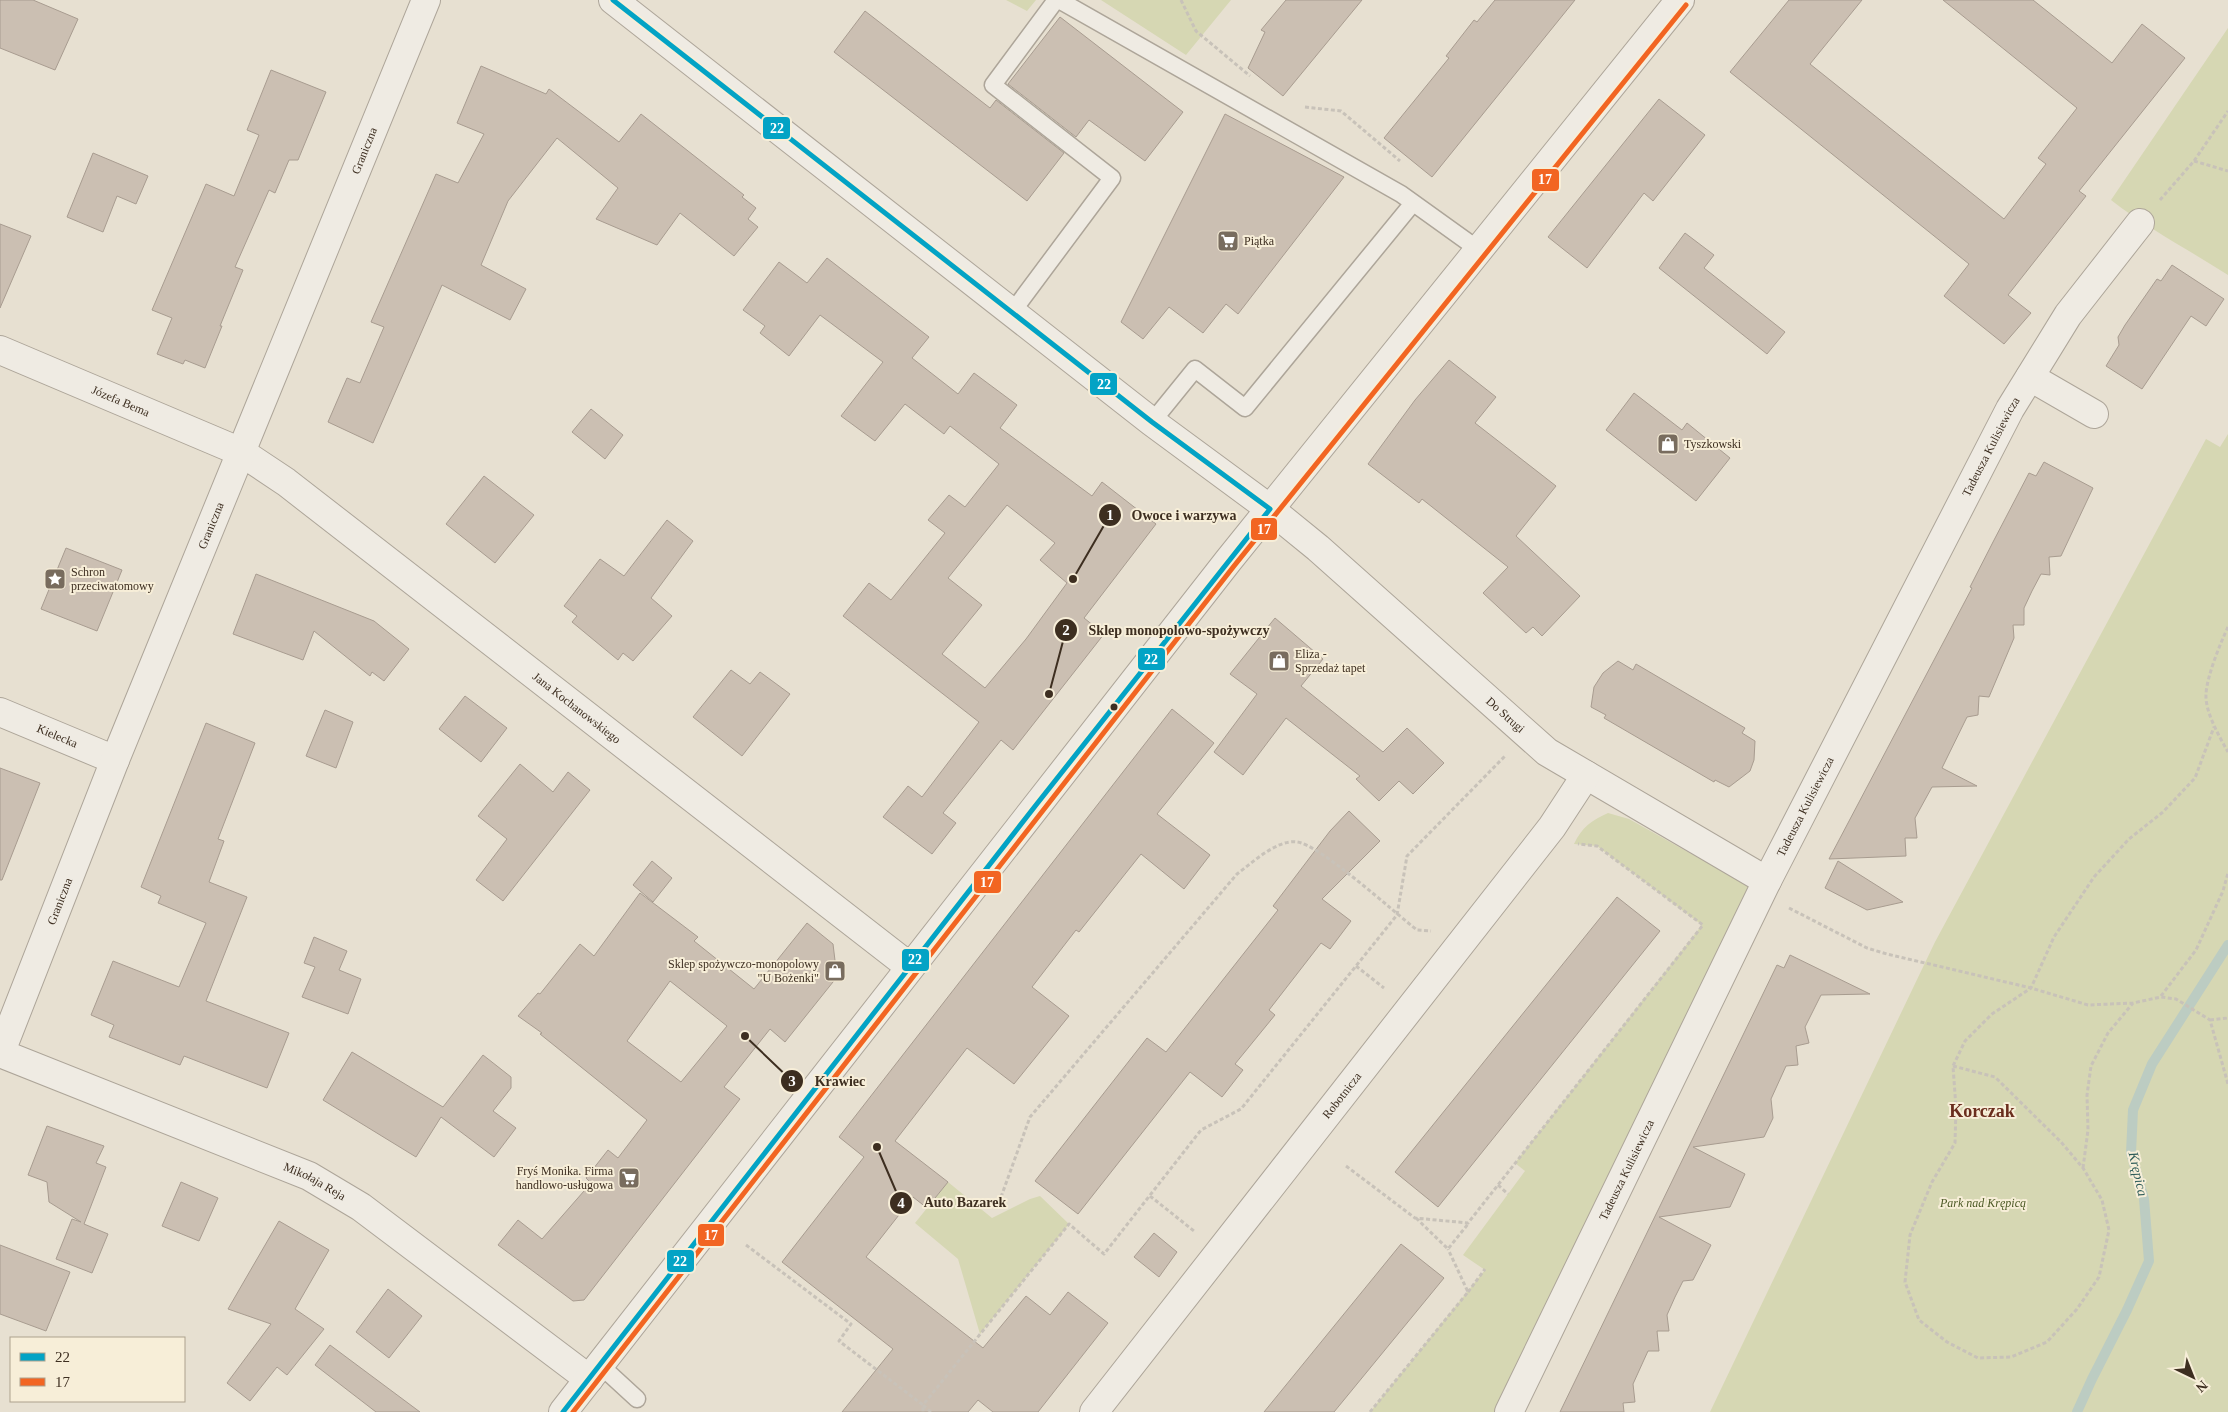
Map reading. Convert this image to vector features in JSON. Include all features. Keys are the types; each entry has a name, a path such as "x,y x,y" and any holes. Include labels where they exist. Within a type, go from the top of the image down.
{"street":[{"name":"Graniczna","path":"0,1054 115,760 426,0"},
{"name":"Do Strugi","path":"613,0 1013,311 1152,422 1270,509 1318,548 1547,752 1767,881"},
{"path":"563,1412 910,966 1270,509 1680,0"},
{"name":"Tadeusza Kulisiewicza","path":"1509,1412 1767,881 2010,409 2068,315 2140,223"},
{"name":"Józefa Bema","path":"0,350 241,452"},
{"path":"2030,377 2094,414"},
{"name":"Jana Kochanowskiego","path":"241,452 286,482 910,966"},
{"name":"Kielecka","path":"0,712 115,760"},
{"name":"Robotnicza","path":"1094,1412 1552,827 1586,775"},
{"name":"Mikołaja Reja","path":"0,1054 309,1176 361,1207 595,1372"}],"lane":[{"path":"1013,311 1112,178 993,85 1057,0 1401,194 1479,250"},
{"path":"1152,422 1195,369 1245,408 1413,203"},
{"path":"595,1372 637,1399"}],"path":[{"path":"1181,0 1196,31 1256,81"},
{"path":"1186,0 1188,12"},
{"path":"1295,107 1341,111 1407,167"},
{"path":"2140,223 2194,161 2228,111"},
{"path":"2194,161 2228,171"},
{"path":"2228,627 2220,646 2206,694 2214,727 2228,752"},
{"path":"1953,1066 1995,1077 2062,1142 2083,1168 2102,1200 2109,1230 2099,1277 2077,1309 2047,1342 2011,1357 1978,1358 1947,1342 1919,1320 1905,1282 1910,1235 1932,1182 1955,1143 1956,1108 1953,1066 1966,1041 1992,1014 2030,988 2054,937 2094,877 2129,839 2163,812 2195,778 2214,727"},
{"path":"923,1412 923,1405 1069,1224 1104,1254 1201,1130 1241,1109 1397,915 1407,856 1526,735"},
{"path":"1001,1197 1030,1117 1237,874 1273,848 1296,842 1317,850 1417,930 1438,932"},
{"path":"1448,1248 1703,925 1597,846 1574,844"},
{"path":"2223,892 2228,874"},
{"path":"2160,997 2196,950 2228,881"},
{"path":"1802,915 1867,948 2030,988 2088,1005 2133,1004 2160,997 2176,999 2210,1020 2228,1018"},
{"path":"1356,966 1384,988"},
{"path":"2083,1168 2088,1130 2087,1095 2091,1066 2108,1033 2133,1004"},
{"path":"2210,1020 2228,1084"},
{"path":"1346,1166 1416,1218 1448,1248 1468,1292"},
{"path":"1498,1185 1508,1194"},
{"path":"1150,1196 1202,1237"},
{"path":"1416,1218 1468,1223"},
{"path":"746,1246 851,1324 839,1341 931,1412"},
{"path":"1370,1412 1485,1269"}],"green space":[{"path":"1006,0 1036,0 1027,11"},
{"path":"1101,0 1231,0 1186,55"},
{"path":"2228,28 2228,275 2111,200"},
{"name":"Park nad Krępicą","path":"2228,434 2228,1412 1710,1412 1935,942 2206,439 2220,447"},
{"path":"1608,813 1629,819 1761,893 1509,1412 1370,1412 1485,1270 1463,1255 1525,1171 1515,1163 1702,925 1597,846 1574,844 1580,833 1588,825"},
{"path":"948,1182 992,1218 1040,1196 1069,1224 980,1334 958,1259 915,1223"}],"building":[{"path":"0,0 33,0 78,19 55,70 0,48"},
{"path":"1286,0 1362,0 1283,96 1248,68 1265,32 1261,30"},
{"path":"1495,0 1575,0 1432,177 1384,138 1449,58 1446,56 1474,20 1477,22"},
{"path":"1789,0 1862,0 1810,64 2004,219 2046,164 2038,158 2077,108 1943,0 2033,0 2112,63 2142,24 2185,58 2079,191 2086,196 2008,295 2031,313 2004,344 1944,296 1969,264 1730,72"},
{"path":"865,11 990,108 996,100 1064,153 1027,201 834,52"},
{"path":"1060,17 1183,112 1145,161 1089,120 1076,137 1008,84"},
{"path":"481,66 546,94 549,89 619,142 641,114 744,195 742,197 756,208 748,219 758,227 734,256 680,213 657,245 596,219 618,188 557,138 508,201 481,265 526,289 510,320 442,285 373,443 328,422 347,378 360,383 384,327 371,322 436,174 458,183 484,134 457,123"},
{"path":"271,70 326,92 298,160 289,160 275,193 269,190 235,267 243,270 205,368 185,360 183,364 157,354 172,318 152,310 206,184 234,196 259,135 247,130"},
{"path":"1659,99 1705,135 1653,201 1644,193 1587,268 1548,237"},
{"name":"Piątka","path":"1225,114 1344,177 1238,314 1226,304 1203,333 1169,307 1143,339 1121,322"},
{"path":"93,153 148,176 136,204 117,196 103,232 67,217"},
{"path":"0,224 31,236 0,308"},
{"path":"1685,233 1714,255 1704,268 1785,332 1767,354 1659,268"},
{"path":"827,258 929,337 912,358 958,394 974,373 1017,405 1000,428 1092,496 1102,482 1156,524 1084,618 1104,634 1013,750 1001,740 943,813 956,823 932,854 883,817 908,786 922,797 979,722 843,616 869,583 891,600 945,533 928,520 949,495 965,507 999,464 950,426 944,434 905,404 875,441 841,416 883,362 820,315 789,356 760,333 765,326 743,310 779,262 807,283","holes":["1007,505 1055,543 1040,560 1067,583 1026,639 985,688 942,654 982,605 948,578"]},
{"path":"2172,265 2224,299 2206,326 2191,316 2142,389 2106,366 2119,345 2118,337 2125,325 2157,279 2161,281"},
{"path":"1449,360 1496,397 1475,423 1556,486 1516,536 1580,596 1542,636 1533,627 1526,633 1483,593 1508,567 1422,499 1419,503 1368,464 1415,400"},
{"name":"Tyszkowski","path":"1634,393 1682,430 1687,423 1730,458 1696,501 1606,430"},
{"path":"591,409 623,435 605,459 572,432"},
{"path":"2044,462 2093,488 2061,556 2049,557 2050,575 2041,574 2032,591 2024,608 2024,625 2013,625 2014,638 1989,697 1979,696 1978,715 1967,717 1942,768 1977,786 1932,787 1915,818 1917,838 1905,838 1906,856 1829,859 1972,588 1970,587 2029,473 2036,476"},
{"path":"484,476 534,515 495,563 446,524"},
{"path":"667,520 693,541 651,598 672,616 633,661 623,653 618,660 572,622 577,616 564,606 600,559 624,576"},
{"path":"66,548 122,570 97,631 41,609"},
{"path":"256,574 374,621 409,649 384,681 372,672 370,676 314,631 303,660 233,634"},
{"path":"1275,618 1323,659 1301,686 1383,752 1407,728 1444,763 1413,794 1399,781 1379,801 1356,779 1360,776 1286,718 1243,775 1214,752 1257,694 1230,674"},
{"path":"1618,661 1633,670 1636,664 1745,728 1742,733 1755,741 1754,760 1750,771 1729,787 1715,780 1714,782 1604,718 1606,715 1591,707 1594,687 1603,673"},
{"path":"731,670 750,684 760,672 790,694 742,756 693,717"},
{"path":"465,696 507,728 481,762 439,729"},
{"path":"1172,709 1214,743 1157,814 1210,855 1184,889 1141,854 1079,932 1076,930 1032,987 1069,1016 1014,1084 967,1048 895,1141 948,1182 927,1208 913,1197 866,1257 983,1348 1026,1296 1050,1315 1068,1292 1108,1323 1038,1412 993,1412 978,1400 968,1412 842,1412 893,1349 782,1262 864,1157 839,1137"},
{"path":"325,710 353,722 336,768 306,756"},
{"path":"206,723 255,743 218,839 224,841 209,882 247,897 206,1001 289,1033 267,1088 184,1056 180,1065 109,1037 114,1025 91,1015 113,961 179,987 206,923 158,903 161,896 141,887"},
{"path":"520,764 553,792 568,772 590,790 503,901 476,880 507,839 478,816"},
{"path":"0,768 40,783 2,880 0,880"},
{"path":"1349,811 1380,841 1322,899 1351,921 1330,949 1321,943 1269,1010 1275,1015 1235,1064 1243,1070 1222,1097 1190,1072 1078,1214 1035,1181 1147,1038 1166,1052 1278,910 1273,906 1330,831"},
{"path":"652,861 672,878 653,902 633,885"},
{"path":"1838,861 1903,902 1867,910 1825,888"},
{"path":"640,893 698,937 694,941 754,989 807,923 833,944 837,977 785,1042 770,1029 724,1087 740,1099 584,1300 573,1301 498,1245 518,1220 542,1239 591,1183 586,1178 608,1150 618,1158 647,1120 540,1034 542,1033 518,1016 538,993 540,994 580,944 594,956","holes":["670,981 727,1026 681,1082 627,1041"]},
{"path":"1617,897 1660,931 1438,1207 1395,1172"},
{"path":"314,937 347,951 339,970 361,979 348,1014 302,997 315,967 304,963"},
{"path":"1790,955 1870,994 1821,995 1805,1027 1809,1043 1796,1046 1798,1065 1786,1066 1771,1099 1773,1118 1764,1137 1693,1147 1745,1174 1730,1207 1659,1217 1711,1245 1693,1280 1683,1281 1675,1297 1667,1315 1669,1331 1657,1331 1659,1351 1648,1351 1633,1384 1635,1402 1623,1403 1624,1412 1560,1412 1777,965 1784,968"},
{"path":"352,1052 443,1107 483,1055 511,1077 511,1088 493,1111 516,1128 494,1157 441,1117 416,1157 323,1100"},
{"path":"47,1126 104,1146 96,1163 106,1167 84,1224 108,1234 92,1273 56,1259 72,1219 81,1222 49,1202 47,1182 28,1175"},
{"path":"181,1182 218,1198 199,1241 162,1226"},
{"path":"279,1221 329,1250 295,1309 324,1329 287,1375 277,1367 250,1401 227,1383 271,1324 228,1309"},
{"path":"1154,1233 1177,1252 1159,1277 1134,1257"},
{"path":"1401,1244 1444,1278 1334,1412 1264,1412"},
{"path":"0,1245 70,1272 46,1331 0,1314"},
{"path":"388,1289 422,1316 389,1358 356,1332"},
{"path":"330,1345 420,1412 376,1412 315,1365"}],"waterway":[{"name":"Krępica","path":"2077,1412 2149,1261 2144,1199 2131,1153 2133,1110 2152,1064 2228,945"}],"transit line":[{"name":"22","path":"613,0 1152,422 1270,509"},
{"name":"17","path":"573,1412 1234,566 1686,5"},
{"name":"22","path":"563,1412 1036,805 1270,509"}],"place":[{"name":"Piątka","path":"1228,241"},
{"name":"Tyszkowski","path":"1668,444"},
{"name":"Schron przeciwatomowy","path":"55,579"},
{"name":"Owoce i warzywa","path":"1073,579"},
{"name":"Eliza - Sprzedaż tapet","path":"1279,661"},
{"name":"Sklep monopolowo-spożywczy","path":"1049,694"},
{"name":"Sklep spożywczo-monopolowy \"U Bożenki\"","path":"835,971"},
{"name":"Krawiec","path":"745,1036"},
{"name":"Auto Bazarek","path":"877,1147"},
{"name":"Fryś Monika. Firma handlowo-usługowa","path":"629,1178"}],"district":[{"name":"Korczak","path":"1982,1111"}]}
